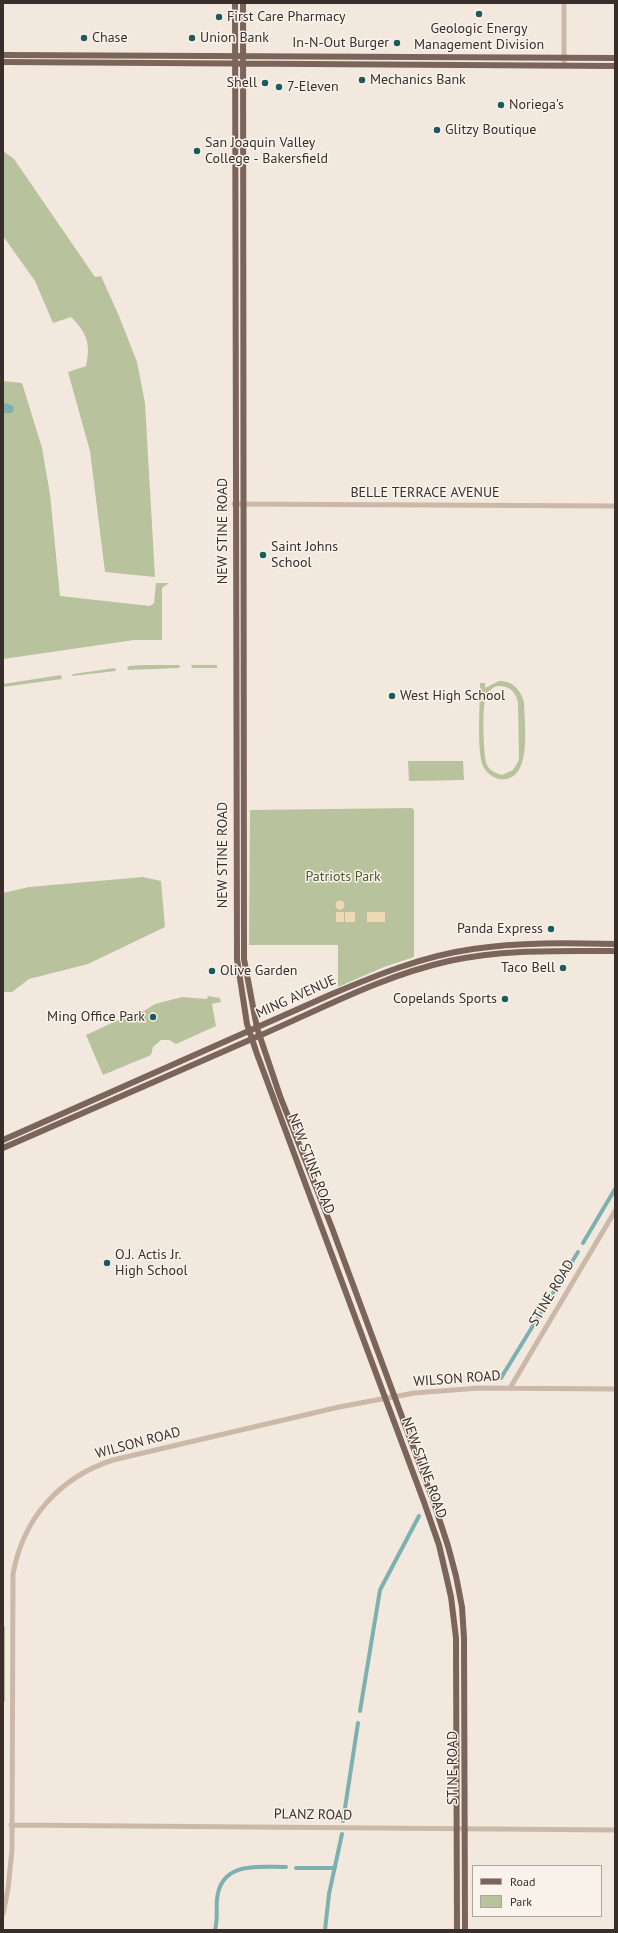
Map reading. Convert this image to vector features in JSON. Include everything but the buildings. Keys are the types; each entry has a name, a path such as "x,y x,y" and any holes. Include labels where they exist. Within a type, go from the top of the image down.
{"main road":[{"name":"NEW STINE ROAD","path":"235,3 235,948 239,980 252,1039 434,1530 443,1560 453,1608"},
{"name":"NEW STINE ROAD","path":"243,3 243,948 257,1028 280,1096 394,1396 443,1531 462,1607"},
{"path":"3,54 364,56 564,60 615,58"},
{"path":"338,65 342,61 360,59 364,56"},
{"path":"3,62 615,66"},
{"path":"234,133 243,133"},
{"path":"235,771 239,777 239,800 243,804"},
{"path":"235,809 239,813 240,825 243,831"},
{"name":"MING AVENUE","path":"3,1140 368,979 416,962 480,948 507,945 540,943 615,944"},
{"path":"483,955 489,950 507,945"},
{"path":"460,959 476,953 480,948"},
{"name":"MING AVENUE","path":"3,1148 382,981 416,969 483,955 532,951 613,951"},
{"path":"382,981 385,976 416,962"},
{"name":"STINE ROAD","path":"462,1607 465,1661 465,1930"},
{"name":"STINE ROAD","path":"453,1608 457,1661 457,1930"}],"street":[{"path":"564,3 564,60"},
{"name":"BELLE TERRACE AVENUE","path":"234,504 615,506"},
{"name":"STINE ROAD","path":"510,1388 615,1211"},
{"name":"WILSON ROAD","path":"3,1914 10,1870 13,1574 22,1541 33,1520 48,1500 61,1487 82,1473 113,1460 385,1397 463,1388 615,1388"},
{"name":"PLANZ ROAD","path":"11,1825 615,1830"}],"green space":[{"path":"3,151 14,159 95,277 101,276 137,362 145,403 155,577 105,572 90,451 68,372 86,366 88,345 81,328 71,317 53,323 35,281 3,236"},
{"path":"3,381 22,383 42,448 50,494 60,596 150,606 154,603 156,583 169,583 162,588 162,640 134,640 3,659"},
{"path":"191,665 217,665 217,668 192,668"},
{"path":"129,666 180,666 179,668 128,670 127,668"},
{"path":"115,668 116,671 72,676 73,674"},
{"path":"61,675 62,679 3,687 3,684"},
{"path":"499,681 508,682 518,690 524,702 525,750 518,772 510,778 499,779 493,777 486,771 480,756 480,683 485,683 485,688","holes":["497,686 512,690 516,696 518,704 519,760 513,770 502,775 495,773 487,765 484,730 484,709 486,696 492,689"]},
{"path":"408,761 463,761 464,780 409,781"},
{"name":"Patriots Park","path":"412,808 414,810 414,957 384,967 338,987 338,945 249,945 250,810"},
{"path":"143,877 161,881 165,927 88,964 29,979 12,992 3,992 3,893 29,887"},
{"path":"208,996 220,998 221,1002 212,1004 216,1026 176,1044 169,1040 161,1040 153,1047 151,1055 103,1075 86,1035 116,1021 144,1011 155,1004 182,997 207,999"},
{"path":"3,1626 5,1626 5,1702 3,1702"}],"sand":[{"path":"338,901 342,901 344,905 342,909 338,909 336,907 336,903"},
{"path":"336,912 344,912 344,922 336,922"},
{"path":"345,912 355,912 355,922 345,922"},
{"path":"367,912 385,912 385,922 367,922"}],"water":[{"path":"3,402 13,406 14,409 12,413 3,413"}],"waterway":[{"path":"583,1243 615,1189"},
{"path":"501,1378 578,1252"},
{"path":"360,1711 380,1590 419,1516"},
{"path":"343,1821 358,1723"},
{"path":"325,1930 329,1894 342,1834"},
{"path":"215,1930 217,1899 220,1887 226,1878 233,1872 242,1869 253,1867 286,1867"},
{"path":"296,1868 335,1868"}],"place":[{"name":"Geologic Energy Management Division","path":"479,14"},
{"name":"First Care Pharmacy","path":"219,17"},
{"name":"Chase","path":"84,38"},
{"name":"Union Bank","path":"192,38"},
{"name":"In-N-Out Burger","path":"397,43"},
{"name":"Mechanics Bank","path":"362,80"},
{"name":"Shell","path":"265,83"},
{"name":"7-Eleven","path":"279,87"},
{"name":"Noriega's","path":"501,105"},
{"name":"Glitzy Boutique","path":"437,130"},
{"name":"San Joaquin Valley College - Bakersfield","path":"197,151"},
{"name":"Saint Johns School","path":"263,555"},
{"name":"West High School","path":"392,696"},
{"name":"Panda Express","path":"551,929"},
{"name":"Taco Bell","path":"563,968"},
{"name":"Olive Garden","path":"212,971"},
{"name":"Copelands Sports","path":"505,999"},
{"name":"Ming Office Park","path":"153,1017"},
{"name":"O.J. Actis Jr. High School","path":"107,1263"}]}
